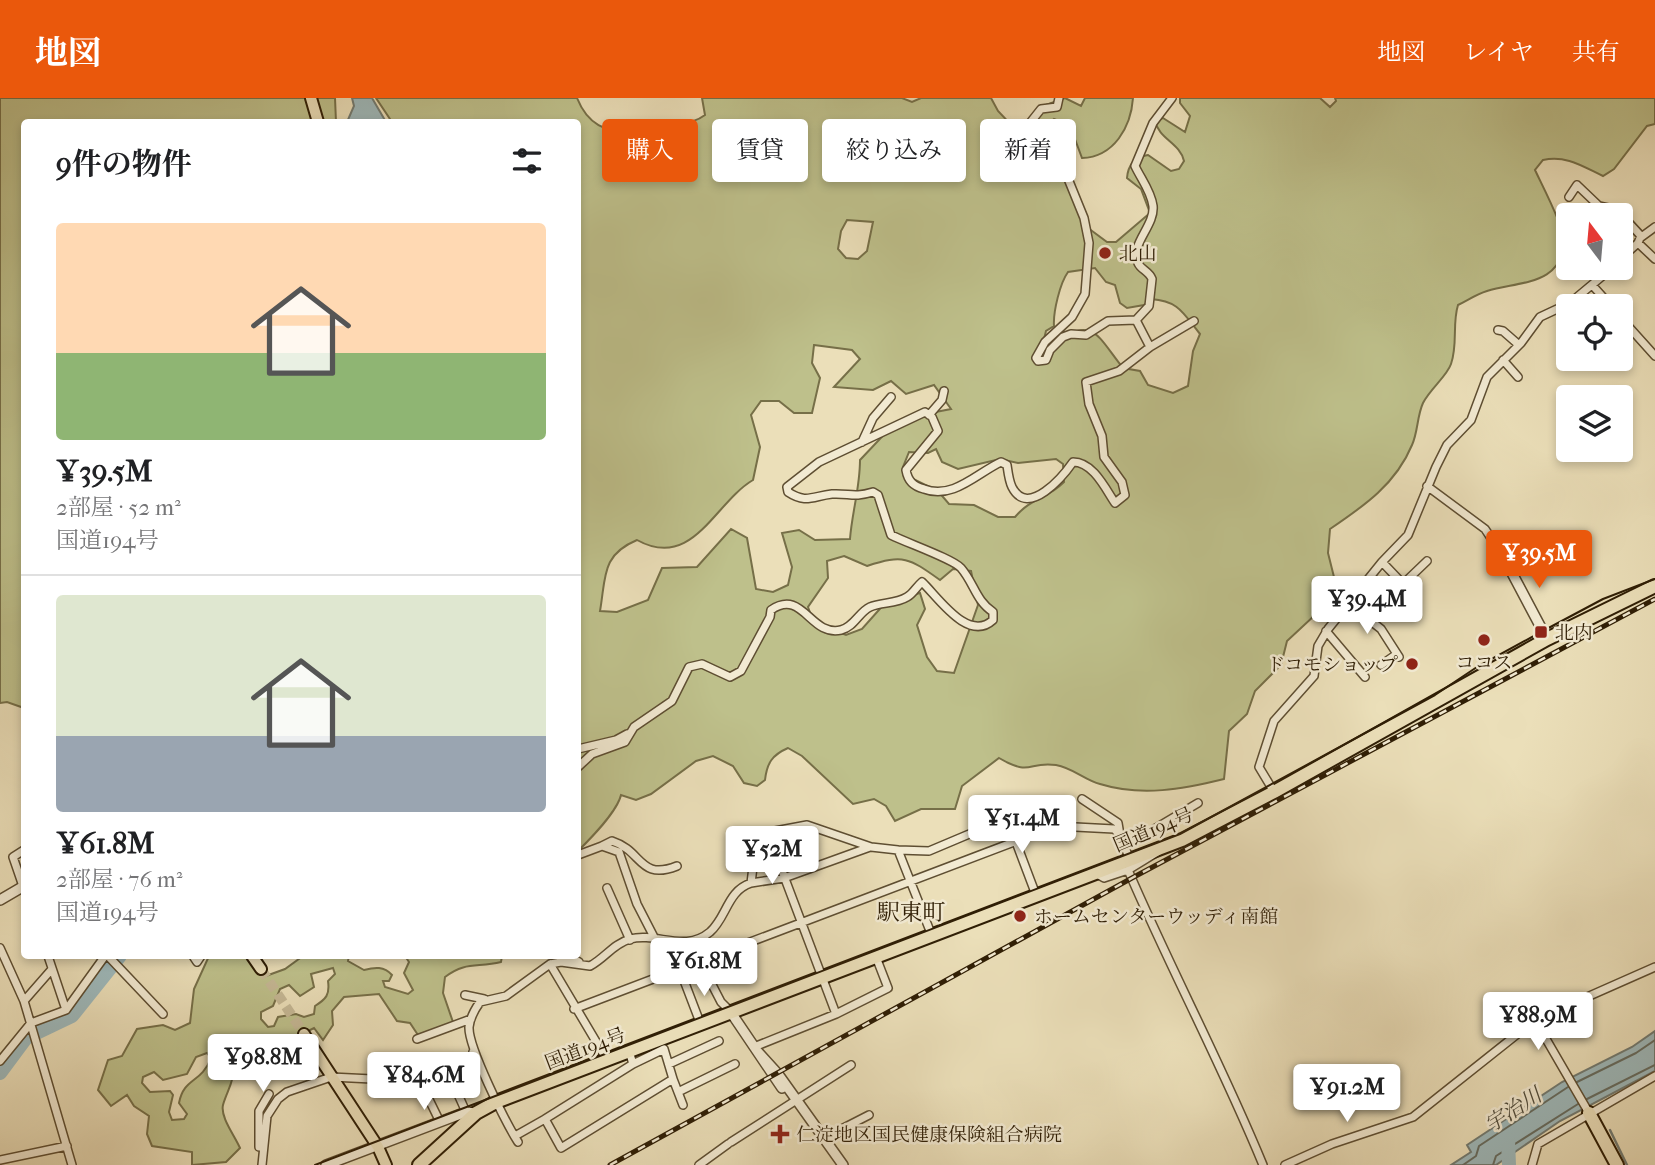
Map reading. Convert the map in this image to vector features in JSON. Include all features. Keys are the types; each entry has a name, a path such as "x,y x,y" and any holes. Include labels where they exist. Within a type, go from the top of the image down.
{"highway":[{"name":"国道194号","path":"419,1165 471,1113 496,1102 607,1060 631,1058 701,1026 823,977 1095,873 1129,865 1274,792 1548,639 1655,586"},
{"path":"1589,1113 1617,1165"}],"main road":[{"path":"311,98 317,119"},
{"path":"254,959 261,969"},
{"path":"304,1034 378,1147 386,1165"}],"street":[{"path":"1059,98 1057,107 1041,109 1022,133 1024,139 1050,148 1060,159 1084,218 1090,254 1084,276 1085,294 1072,317 1045,342 1036,358 1038,361 1046,360 1055,343 1071,334 1086,335 1108,321 1136,320 1149,306 1152,279 1137,262 1136,254 1149,226 1153,207 1144,180 1135,166 1153,123 1172,98"},
{"path":"1569,197 1577,185 1600,206 1618,212 1655,259"},
{"path":"1633,247 1655,227"},
{"path":"1274,792 1259,767 1274,722 1314,677 1318,646 1326,631 1382,562 1408,535 1447,445 1471,420 1487,377 1519,345 1541,317 1570,303 1599,280"},
{"path":"1593,286 1600,294"},
{"path":"1136,320 1150,347"},
{"path":"581,748 616,740 673,701 689,667 702,664 730,677 741,671 770,617 771,610 780,603 792,603 826,629 839,631 850,626 870,607 905,598 922,582 960,620 979,626 993,620 993,612 981,605 962,569 953,561 923,551 891,535 878,495 873,492 850,498 833,494 808,500 788,492 787,488 819,463 925,412 938,431 906,470 908,478 915,486 943,492 964,484 1001,462 1007,465 1012,488 1019,495 1030,497 1046,493 1073,462 1081,462 1091,469 1115,503 1125,495 1122,482 1104,457 1102,436 1089,404 1086,382 1119,371 1150,347 1194,321"},
{"path":"1498,330 1519,345"},
{"path":"1633,331 1655,355"},
{"path":"1503,360 1518,377"},
{"path":"929,415 942,400 944,391"},
{"path":"862,442 873,418 891,397"},
{"path":"1427,486 1485,529 1503,556 1548,639"},
{"path":"1395,593 1427,561"},
{"path":"1382,562 1403,584"},
{"path":"1348,603 1381,629 1398,655 1381,665"},
{"path":"1326,631 1365,677"},
{"path":"581,765 592,754 625,742 627,733"},
{"path":"1082,799 1118,823 1147,916 1194,1008 1263,1165"},
{"path":"1124,847 1199,803"},
{"path":"751,883 755,851 770,839 775,831 807,825 871,847 929,851 993,824 1011,822 1114,829 1120,835"},
{"path":"574,1009 702,963 1056,826"},
{"path":"770,839 836,1014"},
{"path":"581,854 612,841 629,845 651,871 658,873 677,866"},
{"path":"1016,842 1036,895"},
{"path":"602,846 619,852 637,904 655,939"},
{"path":"464,995 484,999 506,996 550,964 561,962 590,966 630,940 690,942 710,932 735,891 751,883 784,878 871,847"},
{"path":"898,850 932,936"},
{"path":"21,852 13,857 21,879"},
{"path":"607,888 630,940"},
{"path":"0,900 21,889"},
{"path":"690,942 722,1002 756,1049 772,1077 794,1100 843,1165"},
{"path":"0,948 24,1001 72,1165"},
{"path":"756,1049 888,988 876,957"},
{"path":"49,959 66,1010"},
{"path":"0,1061 31,1023 66,1010 105,959"},
{"path":"110,959 163,1014"},
{"path":"574,959 590,966"},
{"path":"550,964 574,1009 607,1060"},
{"path":"1285,1165 1332,1144 1398,1123 1423,1111 1502,1043 1535,1020 1655,967"},
{"path":"24,1001 52,969"},
{"path":"680,970 701,1026"},
{"path":"262,1165 265,1127 271,1108 287,1092 331,1077 372,1079 417,1066 425,1079 475,1060 471,1019 484,999"},
{"path":"417,1040 471,1019"},
{"path":"1535,1020 1589,1113"},
{"path":"471,1035 496,1102 516,1139 631,1058 664,1049 682,1105"},
{"path":"669,1064 719,1041"},
{"path":"678,1092 735,1064"},
{"path":"699,1165 851,1065"},
{"path":"414,1067 440,1122"},
{"path":"326,1165 471,1113 447,1070"},
{"path":"1532,1165 1538,1144 1655,1077"},
{"path":"545,1119 561,1148 673,1079"},
{"path":"262,1165 259,1111 269,1094"},
{"path":"824,1138 869,1115"},
{"path":"0,1160 66,1146"}],"green space":[{"path":"0,98 335,98 336,119 21,119 21,707 7,702 0,703"},
{"path":"376,98 577,98 587,116 602,127 602,182 698,182 698,119 705,115 702,98 902,98 912,102 921,98 991,98 1006,119 980,119 980,182 1073,182 1084,225 1107,242 1116,242 1150,213 1141,189 1127,178 1133,162 1148,155 1171,171 1179,169 1184,161 1155,121 1163,118 1185,132 1190,116 1180,103 1180,98 1320,98 1330,107 1336,101 1335,98 1655,98 1655,124 1647,126 1614,169 1603,176 1574,162 1559,159 1543,160 1535,170 1556,214 1556,266 1537,279 1487,291 1458,305 1451,364 1423,403 1414,440 1405,459 1378,493 1330,529 1328,553 1334,577 1330,601 1287,641 1281,665 1255,691 1247,714 1229,731 1224,779 1162,790 1131,790 1100,784 1056,765 1024,768 999,758 962,786 955,809 921,809 895,821 886,806 874,799 853,804 802,756 788,748 771,760 765,780 757,786 744,783 733,766 713,756 696,761 651,794 636,800 621,795 609,817 581,848 581,119 390,119","holes":["847,220 873,222 867,251 858,259 846,258 838,249 841,231","1095,268 1106,282 1115,285 1120,303 1127,308 1144,305 1151,299 1174,305 1200,334 1193,351 1188,386 1173,393 1148,385 1140,371 1123,368 1100,338 1086,330 1065,335 1051,344 1044,339 1046,331 1054,326 1058,298 1068,272","814,345 852,350 860,359 834,387 873,390 891,381 906,394 934,385 951,409 915,416 893,425 860,460 850,539 815,540 799,530 782,533 792,567 788,585 773,592 756,589 747,538 731,529 697,567 662,568 648,600 617,612 600,611 607,568 625,546 637,540 656,547 673,547 688,541 739,490 753,480 760,447 751,415 761,401 779,401 794,413 812,413 820,378 812,363","936,449 942,462 958,469 1000,459 1018,463 1056,459 1063,464 1064,482 1021,510 1015,517 998,517 974,505 949,504 938,491 907,476 903,467 909,452 928,453","844,556 867,566 890,560 906,560 940,580 953,569 971,571 978,605 954,673 937,671 927,657 917,625 925,609 920,593 886,602 862,629 846,635 814,623 808,607 828,578 827,561"]},
{"path":"1065,98 1081,106 1085,98 1133,98 1129,119 1119,138 1103,152 1082,158 1076,142 1076,119 1031,119 1040,107"},
{"path":"208,959 248,959 263,977 285,969 299,959 348,959 364,970 386,970 392,975 389,981 383,981 385,987 408,994 413,990 404,973 409,962 407,959 502,959 501,962 493,964 459,969 445,977 443,993 454,1025 418,1035 410,1023 397,1021 379,994 344,997 332,1011 333,1025 323,1040 314,1028 298,1036 307,1055 296,1065 272,1072 259,1063 234,1067 223,1110 240,1148 226,1162 192,1165 192,1152 152,1146 147,1134 149,1116 134,1106 127,1095 111,1106 98,1090 108,1060 122,1056 137,1029 163,1025 175,1030 190,1023 194,989","holes":["333,968 335,974 328,981 328,993 315,1006 314,1014 304,1017 296,1014 278,1017 274,1026 268,1027 261,1019 261,1012 273,1006 280,989 289,985 300,996 314,987 311,974","207,1053 211,1058 181,1095 179,1103 187,1114 184,1119 172,1120 169,1112 173,1095 170,1091 150,1092 142,1083 143,1077 154,1072 163,1080 187,1074 196,1057"]}],"water":[{"path":"352,98 372,98 384,119 348,119 354,106"},
{"name":"宇治川","path":"1655,1031 1655,1071 1560,1121 1496,1165 1451,1165 1471,1152 1467,1145 1562,1082 1632,1047"}],"waterway":[{"path":"0,1073 26,1038 72,1016 118,959"},
{"path":"1610,1130 1627,1165"},
{"path":"1508,1139 1509,1165"}],"tunnel":[{"path":"261,969 304,1034"}],"tram line":[{"path":"315,1165 1180,834 1435,695 1477,667 1541,632 1603,599 1655,579"}],"railway":[{"path":"610,1165 1132,878 1655,599"}],"place":[{"name":"北山","path":"1105,253"},
{"name":"北内","path":"1541,632"},
{"name":"ココス","path":"1484,640"},
{"name":"ドコモショップ","path":"1412,664"},
{"name":"ホームセンターウッディ南館","path":"1020,916"},
{"name":"仁淀地区国民健康保険組合病院","path":"780,1134"}],"district":[{"name":"駅東町","path":"911,912"}]}
